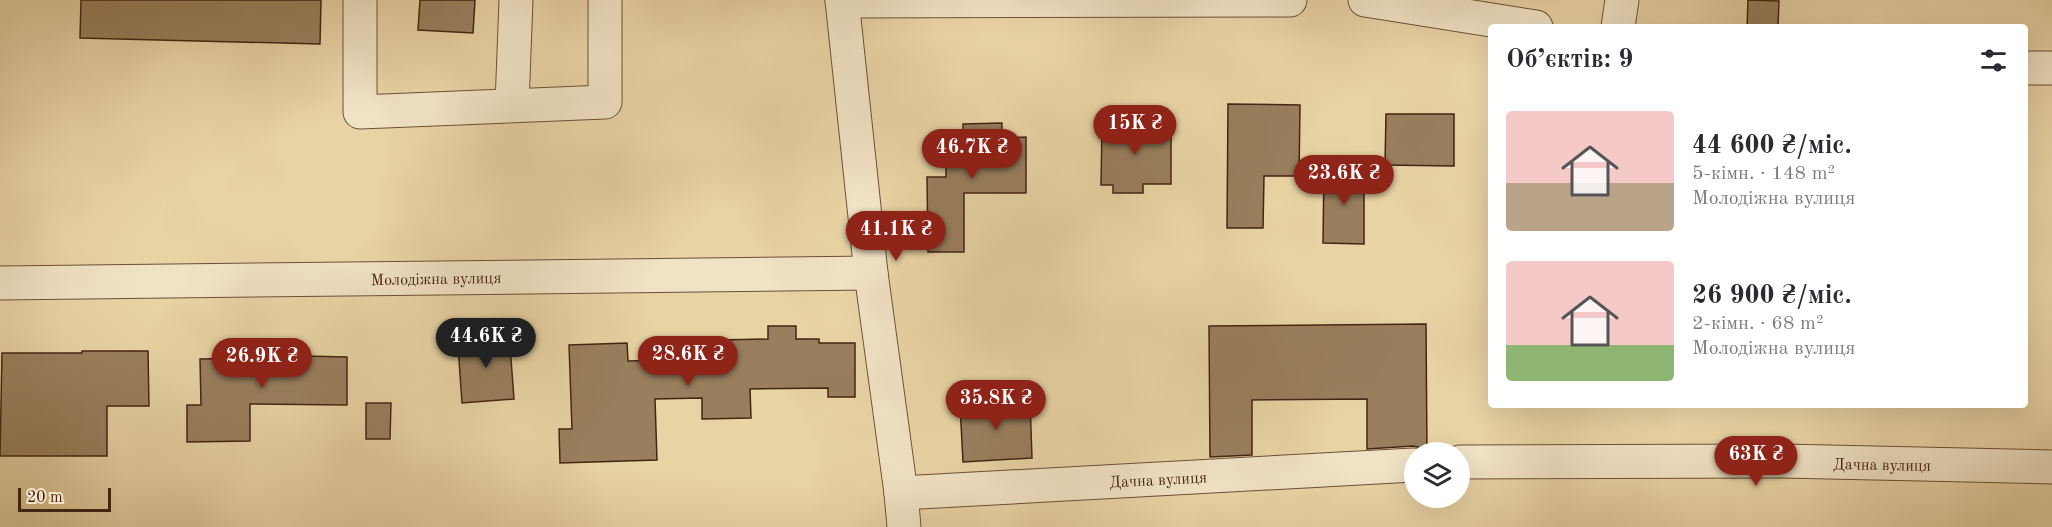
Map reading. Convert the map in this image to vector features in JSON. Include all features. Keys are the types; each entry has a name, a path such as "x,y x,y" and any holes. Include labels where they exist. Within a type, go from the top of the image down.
{"street":[{"path":"360,0 360,112 604,102 604,0"},
{"path":"512,105 516,0"},
{"path":"904,527 902,494 871,273 842,0 1290,0"},
{"path":"1365,0 1517,24"},
{"path":"1618,24 1622,0"},
{"path":"2028,68 2052,68"},
{"name":"Молодіжна вулиця","path":"0,283 871,273"},
{"name":"Дачна вулиця","path":"1470,462 1783,461 2052,467"},
{"name":"Дачна вулиця","path":"902,494 1404,466"}],"building":[{"path":"81,0 321,0 320,44 80,38"},
{"path":"420,0 475,0 473,33 418,30"},
{"path":"1748,0 1779,1 1778,24 1747,24"},
{"path":"1228,104 1300,105 1299,176 1264,176 1263,228 1227,228"},
{"path":"1386,114 1454,114 1454,166 1385,165"},
{"path":"1111,120 1140,120 1140,126 1171,127 1171,184 1143,184 1143,193 1113,193 1113,185 1101,185 1102,125 1112,125"},
{"path":"1002,123 1002,138 1026,137 1026,193 964,193 964,252 928,252 927,177 946,177 946,138 963,138 963,124"},
{"path":"1324,168 1364,169 1364,244 1323,243"},
{"path":"1426,324 1427,442 1404,442 1404,447 1367,449 1367,399 1252,400 1252,455 1210,457 1209,326"},
{"path":"768,326 796,326 796,339 819,339 819,343 855,343 855,397 828,397 828,388 750,389 751,418 702,419 702,398 655,399 657,460 560,463 559,429 572,429 569,345 627,343 628,361 677,360 676,341 768,339"},
{"path":"509,332 514,399 462,403 458,346 471,345 471,335"},
{"path":"264,345 306,345 306,356 347,357 347,405 250,404 250,441 187,442 187,405 201,405 200,359 264,358"},
{"path":"82,351 148,351 149,406 107,406 107,456 0,456 2,353 82,353"},
{"path":"1030,401 1032,458 963,462 960,405"},
{"path":"366,403 391,403 390,439 366,439"}]}
